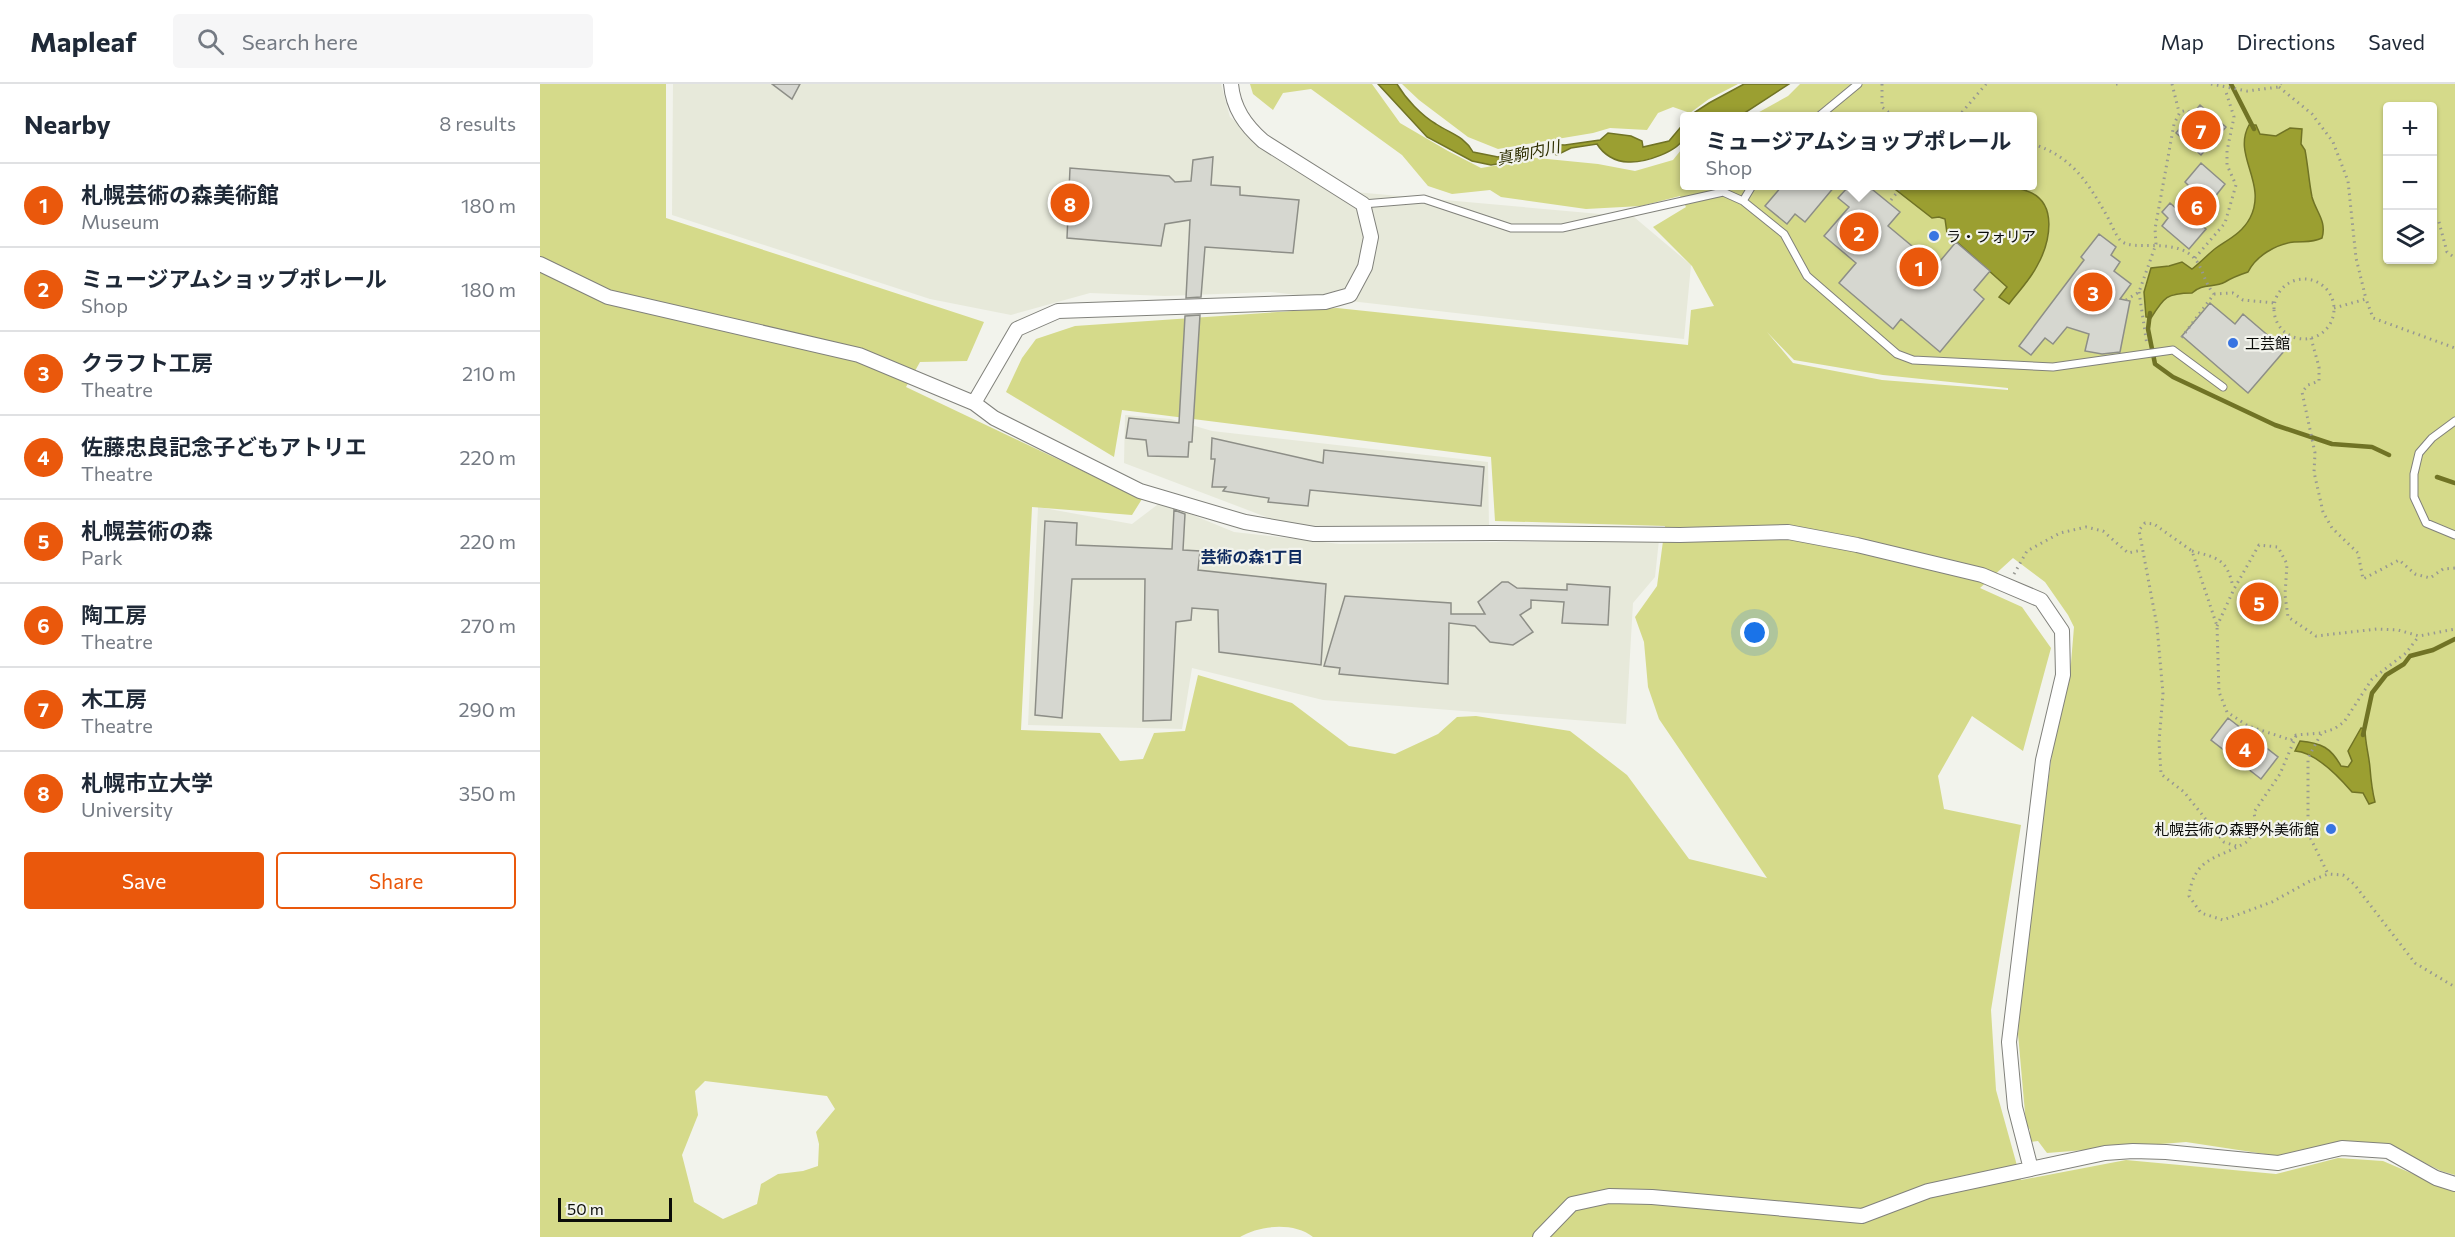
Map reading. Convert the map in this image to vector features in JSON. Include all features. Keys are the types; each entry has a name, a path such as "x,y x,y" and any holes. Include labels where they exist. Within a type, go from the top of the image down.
{"street":[{"path":"974,403 1017,329 1058,311 1325,302 1350,295 1365,267 1371,237 1363,204 1263,141 1250,129 1239,113 1231,84"},
{"path":"540,264 608,297 859,355 974,403 994,418 1140,491 1256,524 1314,534 1680,535 1788,532 1857,545 1982,575 2041,600 2062,631 2062,675 2043,760 2009,1042 2015,1107 2031,1169"},
{"path":"1540,1237 1572,1204 1609,1196 1652,1197 1862,1216 1928,1191 2105,1153 2133,1151 2277,1163 2342,1148 2388,1151 2436,1178 2455,1184"}],"lane":[{"path":"1824,112 1858,84"},
{"path":"1743,201 1750,190"},
{"path":"1363,204 1424,200 1511,228 1562,228 1723,192 1743,201 1784,234 1807,276 1897,354 1913,360 2053,367 2169,351 2223,387"},
{"path":"2455,421 2432,438 2419,453 2414,474 2414,497 2426,524 2455,535"}],"path":[{"path":"1882,84 1882,107 1888,112"},
{"path":"1962,112 1986,84"},
{"path":"2147,347 2139,292 2156,244 2155,229 2159,205 2174,124 2180,112 2172,84"},
{"path":"2211,84 2247,91 2280,86 2312,114 2333,142 2348,181 2356,258 2373,318 2455,348"},
{"path":"2194,258 2224,223 2236,185 2227,165 2227,152 2234,117 2225,88"},
{"path":"2180,112 2187,110 2192,114"},
{"path":"2037,145 2052,151 2072,164 2100,204 2121,241 2134,247 2156,244 2171,246 2194,258 2208,287 2214,294"},
{"path":"1891,200 1899,190"},
{"path":"2439,222 2447,252 2455,258"},
{"path":"2303,279 2313,280 2329,291 2334,308 2332,320 2327,328 2311,338 2301,339 2283,330 2275,313 2275,303 2284,286 2303,279"},
{"path":"2126,300 2139,292"},
{"path":"2169,351 2214,294 2233,293 2244,300 2275,303"},
{"path":"2334,308 2366,299"},
{"path":"2311,338 2319,367 2319,381 2308,385 2302,392 2315,453 2314,472 2323,513 2332,528 2358,553 2363,579 2398,561 2415,574 2430,578 2443,569 2455,568"},
{"path":"2234,589 2229,570 2217,558 2192,551 2154,524 2145,523 2139,530 2157,626 2163,694 2159,742 2161,774 2184,792 2224,842 2236,846"},
{"path":"2007,586 2027,551 2060,533 2086,527 2103,531 2128,554 2142,550"},
{"path":"2217,627 2234,589 2259,545 2278,547 2287,564 2285,595 2289,617 2316,636 2377,629 2398,630 2419,636 2455,628"},
{"path":"2192,551 2217,627 2219,692 2227,712 2248,726 2291,740 2296,735 2321,733 2334,729 2344,722 2372,679 2406,653 2419,636"},
{"path":"2321,733 2308,758 2308,833 2328,874"},
{"path":"2296,735 2280,774 2254,812 2256,827 2247,842 2212,857 2198,870 2191,883 2189,896 2201,913 2223,920 2272,902 2328,874 2343,875 2354,884 2415,963 2455,987"}],"shaded area":[{"path":"673,84 1221,84 1230,117 1289,166 1332,190 1634,217 1691,265 1684,339 1271,292 1165,296 1090,293 1011,315 930,299 672,215"},
{"path":"1378,84 1397,84 1419,111 1461,139 1473,152 1498,157 1539,144 1565,145 1600,140 1608,133 1631,136 1642,141 1643,147 1669,141 1680,128 1680,143 1676,147 1669,152 1635,162 1614,159 1597,144 1571,148 1557,155 1536,148 1503,163 1491,165 1472,161 1427,137"},
{"path":"1744,84 1789,84 1746,112 1695,112"},
{"path":"2249,125 2256,125 2260,134 2276,136 2290,128 2302,129 2301,144 2305,150 2312,197 2322,222 2322,238 2287,243 2274,248 2261,256 2248,272 2221,284 2200,288 2192,293 2171,295 2159,305 2151,318 2146,317 2144,292 2151,268 2182,262 2192,269 2239,232 2250,218 2255,193 2245,148 2245,136"},
{"path":"1896,190 2027,191 2037,196 2044,204 2048,214 2048,235 2042,257 2009,304 1999,297 2007,287 1947,233 1945,219 1932,218"},
{"path":"1125,415 1171,419 1212,431 1488,462 1489,528 1342,530 1282,523 1124,463"},
{"path":"1161,502 1234,532 1340,544 1659,540 1655,577 1633,603 1626,724 1323,700 1192,668 1182,729 1028,725 1038,507 1132,524"},
{"path":"2361,728 2365,729 2375,802 2369,804 2363,793 2352,792 2318,760 2303,752 2295,751 2300,741 2314,743 2329,751 2341,766 2348,767 2352,761 2348,751"}],"green space":[{"path":"540,84 666,84 666,218 984,322 967,361 920,362 906,387 1142,499 1132,515 1032,507 1021,730 1100,733 1120,761 1143,759 1154,733 1185,731 1198,675 1292,703 1349,746 1395,754 1438,734 1457,717 1476,716 1570,731 1627,775 1689,859 1767,878 1659,719 1648,687 1644,642 1635,617 1657,586 1665,526 1495,521 1491,457 1122,410 1114,457 1006,392 1022,358 1036,339 1075,326 1337,308 1688,345 1691,310 1714,306 1692,266 1653,227 1686,207 1680,196 1641,206 1586,209 1501,197 1490,190 1452,194 1428,186 1402,155 1311,89 1283,93 1273,110 1253,94 1250,84 1372,84 1400,123 1481,168 1512,163 1527,157 1598,164 1635,171 1673,160 1680,151 1680,190 2037,190 2037,112 1759,112 1788,96 1800,84 2455,84 2455,1175 2441,1171 2391,1146 2340,1141 2278,1156 2186,1142 2047,1153 2038,1141 2030,1142 2030,1130 2026,1124 2018,1034 2024,958 2054,739 2071,663 2074,627 2045,582 2013,558 1980,588 2022,607 2051,648 2023,751 1972,716 1938,776 1944,809 2021,825 1991,1010 1996,1090 2021,1180 2126,1160 2276,1174 2338,1158 2383,1161 2455,1192 2455,1237 1313,1237 1287,1227 1267,1228 1240,1237 540,1237","holes":["1767,332 1794,360 1883,375 2008,388 2008,390 1882,380 1793,363","705,1081 827,1096 835,1109 816,1132 819,1144 818,1166 803,1171 778,1174 761,1184 757,1204 723,1219 694,1202 682,1155 698,1115 695,1091"]},
{"path":"1402,84 1738,84 1709,99 1691,112 1673,107 1658,113 1647,130 1610,128 1498,149 1468,137 1419,100"}],"building":[{"path":"772,84 800,84 792,99"},
{"path":"2200,105 2226,127 2201,155 2176,133"},
{"path":"1213,157 1211,185 1240,187 1240,195 1299,200 1293,253 1205,247 1201,297 1186,298 1190,220 1165,224 1161,246 1067,238 1070,168 1169,176 1175,182 1191,181 1193,160"},
{"path":"2201,163 2225,184 2210,203 2217,209 2202,226 2206,229 2189,249 2162,226 2168,218 2162,212 2170,203 2178,210 2194,191 2185,182"},
{"path":"1779,190 1832,190 1805,222 1795,214 1787,224 1765,206"},
{"path":"1845,190 1873,190 1900,212 1888,226 1936,266 1956,242 1990,271 1974,290 1984,299 1940,352 1901,319 1893,329 1839,283 1856,263 1824,236 1849,207 1838,198"},
{"path":"2099,234 2116,247 2111,255 2120,262 2114,271 2131,284 2120,299 2130,301 2120,352 2102,354 2085,351 2089,334 2067,327 2053,344 2045,338 2031,355 2019,346 2084,260 2081,257"},
{"name":"工芸館","path":"2210,303 2235,324 2243,314 2285,350 2248,393 2182,336"},
{"path":"1200,315 1192,442 1189,442 1188,457 1148,456 1146,440 1126,438 1129,418 1179,423 1185,316"},
{"path":"1212,438 1323,463 1324,450 1484,467 1481,506 1310,490 1308,506 1268,502 1269,498 1223,491 1226,487 1212,487 1215,459 1211,459"},
{"path":"1174,510 1185,514 1183,550 1200,551 1198,570 1326,584 1321,665 1219,652 1218,610 1192,608 1191,620 1176,622 1171,720 1143,721 1145,579 1072,579 1062,718 1035,715 1045,521 1077,523 1076,545 1172,549"},
{"path":"1502,582 1508,582 1517,588 1567,590 1567,584 1610,587 1608,625 1562,623 1564,602 1531,600 1531,608 1520,615 1533,632 1513,645 1490,642 1475,626 1449,623 1448,684 1339,674 1340,668 1324,666 1345,596 1451,603 1451,614 1485,614 1478,602"},
{"path":"2228,718 2278,757 2261,779 2211,740"}],"waterway":[{"path":"2231,84 2254,129"},
{"path":"2150,313 2148,329 2155,364 2173,377 2275,425 2332,444 2372,447 2389,455"},
{"path":"2437,477 2455,483"},
{"path":"2363,735 2372,693 2386,675 2404,664 2410,656 2433,650 2455,639"}],"place":[{"name":"木工房","path":"2201,130"},
{"name":"札幌市立大学","path":"1070,203"},
{"name":"陶工房","path":"2197,206"},
{"name":"ミュージアムショップポレール","path":"1859,232"},
{"name":"ラ・フォリア","path":"1934,236"},
{"name":"札幌芸術の森美術館","path":"1919,267"},
{"name":"クラフト工房","path":"2093,292"},
{"name":"工芸館","path":"2233,343"},
{"name":"札幌芸術の森","path":"2259,602"},
{"name":"佐藤忠良記念子どもアトリエ","path":"2245,748"},
{"name":"札幌芸術の森野外美術館","path":"2331,829"}],"district":[{"name":"芸術の森1丁目","path":"1252,556"}],"water label":[{"name":"真駒内川","path":"1528,152"}]}
